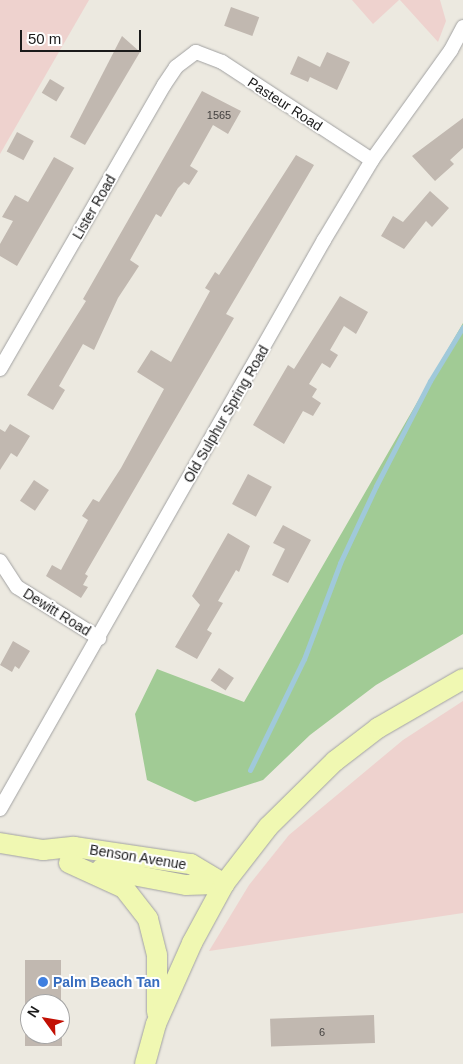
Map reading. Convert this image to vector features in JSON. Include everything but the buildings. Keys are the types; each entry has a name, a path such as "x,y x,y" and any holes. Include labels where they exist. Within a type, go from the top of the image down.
{"main road":[{"path":"145,1064 156,1024 175,978 224,884 268,827 335,761 386,723 463,679"},
{"name":"Benson Avenue","path":"0,843 43,850 74,847 191,864 224,884"},
{"name":"Benson Avenue","path":"43,850 70,863 186,885 224,884"},
{"path":"70,863 124,888 148,919 158,955 156,1024"}],"street":[{"name":"Old Sulphur Spring Road","path":"0,809 372,160 451,50 463,27"},
{"name":"Pasteur Road","path":"196,52 222,62 372,160"},
{"name":"Lister Road","path":"0,370 164,85 176,67 196,52"},
{"name":"Dewitt Road","path":"0,560 17,587 99,638"}],"shaded area":[{"path":"0,0 89,0 0,154"},
{"path":"352,0 399,0 373,24"},
{"path":"400,0 440,0 446,21 438,42"},
{"path":"463,701 463,913 209,951 249,885 289,835 403,740"}],"green space":[{"path":"463,323 463,634 376,685 310,735 263,780 195,802 147,780 135,714 157,669 244,702"}],"waterway":[{"path":"250,770 304,659 340,563 376,486 430,381 463,327"}],"place":[{"name":"Palm Beach Tan","path":"43,982"}]}
